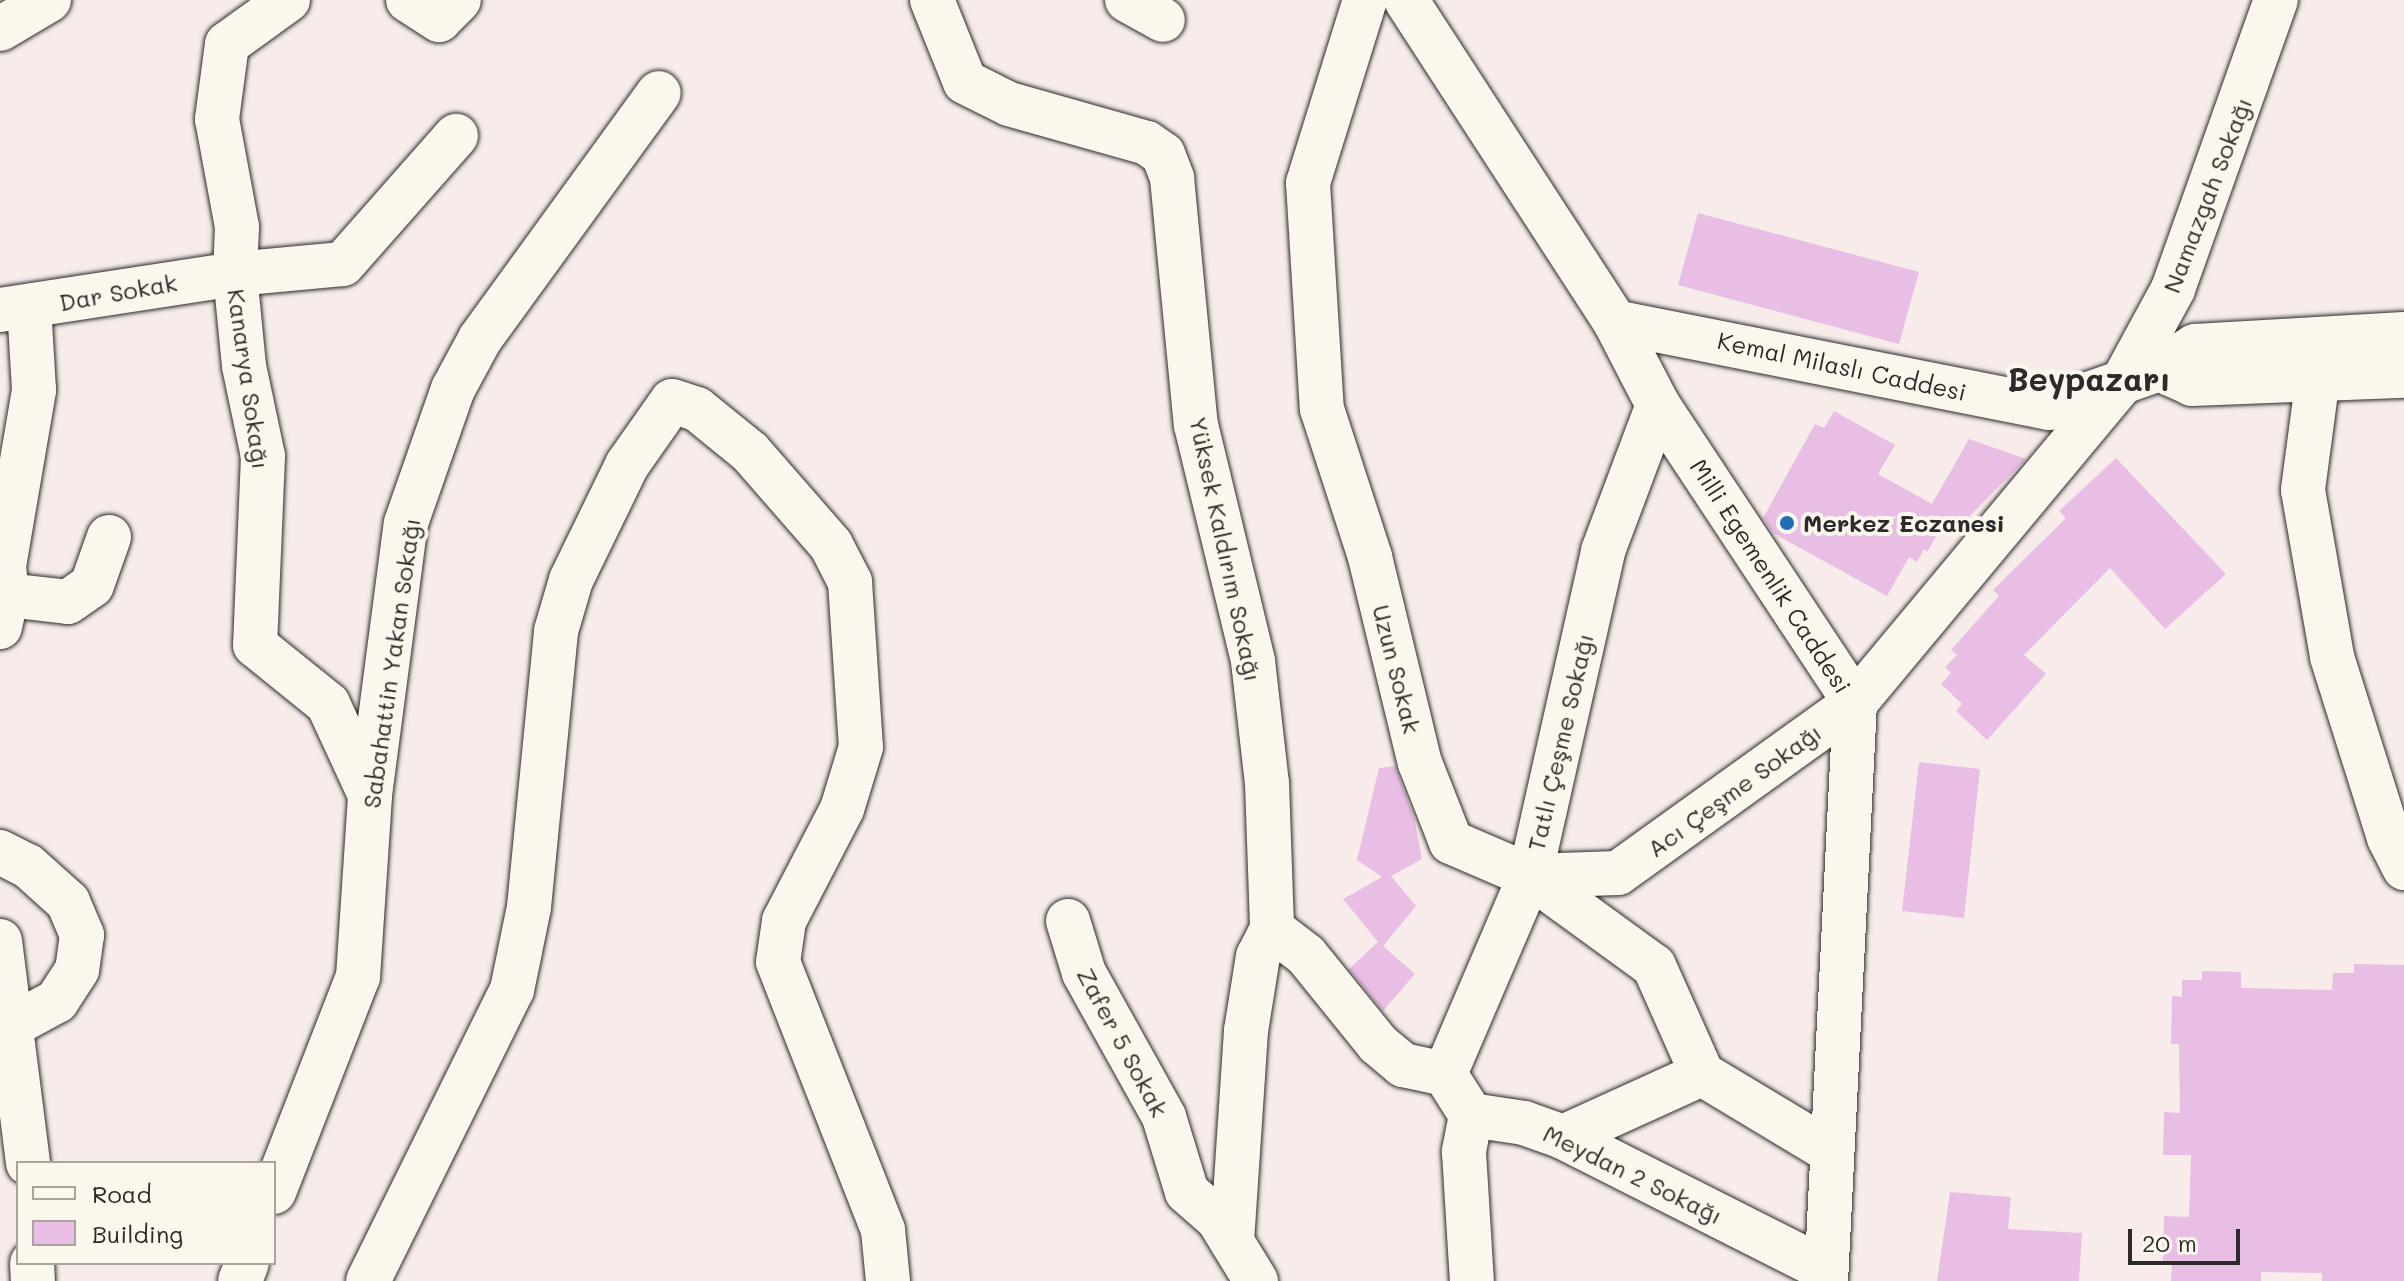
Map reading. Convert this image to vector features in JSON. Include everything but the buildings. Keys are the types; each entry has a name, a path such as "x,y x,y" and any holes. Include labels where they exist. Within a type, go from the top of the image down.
{"street":[{"path":"0,29 49,0"},
{"name":"Kanarya Sokağı","path":"288,0 227,44 220,70 217,119 237,227 235,274 244,366 263,456 255,645 328,704 370,795"},
{"name":"Yüksek Kaldırım Sokağı","path":"932,0 965,82 1009,104 1147,143 1163,154 1172,178 1196,425 1253,661 1267,783 1272,929 1258,956 1246,1031 1232,1242"},
{"name":"Uzun Sokak","path":"1365,0 1308,183 1322,409 1370,557 1420,763 1451,842 1530,876 1654,966 1702,1074"},
{"name":"Milli Egemenlik Caddesi","path":"1406,0 1615,322 1658,405 1855,703 1826,1276"},
{"name":"Namazgah Sokağı","path":"2141,376 2276,0"},
{"name":"Sabahattin Yakan Sokağı","path":"276,1187 358,977 370,795 406,523 453,389 480,339 659,93"},
{"name":"Dar Sokak","path":"14,308 235,274 343,264 456,136"},
{"path":"14,308 34,390 3,588 68,602 92,585 109,537"},
{"name":"Kemal Milaslı Caddesi","path":"1615,322 2049,408 2141,376 2195,346 2404,334"},
{"path":"2141,376 2192,384 2404,376"},
{"name":"Acı Çeşme Sokağı","path":"1530,876 1618,873 1855,703 2141,376"},
{"path":"2318,377 2303,490 2332,657 2389,838 2404,868"},
{"path":"368,1281 512,990 527,922 556,631 571,580 627,465 672,401 697,409 750,452 831,545 850,582 861,747 842,809 784,921 778,962 883,1230 888,1281"},
{"name":"Tatlı Çeşme Sokağı","path":"1445,1074 1530,876 1603,551 1658,405"},
{"path":"0,852 28,866 68,902 82,935 77,970 57,1001 9,1027"},
{"name":"Zafer 5 Sokak","path":"1068,921 1084,973 1164,1117 1187,1192 1218,1219 1256,1281"},
{"path":"1272,929 1306,955 1378,1044 1403,1065 1445,1074 1471,1115 1464,1152 1472,1281"},
{"path":"0,941 28,1161"},
{"path":"1563,1137 1702,1074 1830,1151"},
{"name":"Meydan 2 Sokağı","path":"1471,1115 1524,1123 1563,1137 1826,1276"}],"place":[{"name":"Merkez Eczanesi","path":"1787,523"}],"district":[{"name":"Beypazarı","path":"2089,378"}]}
